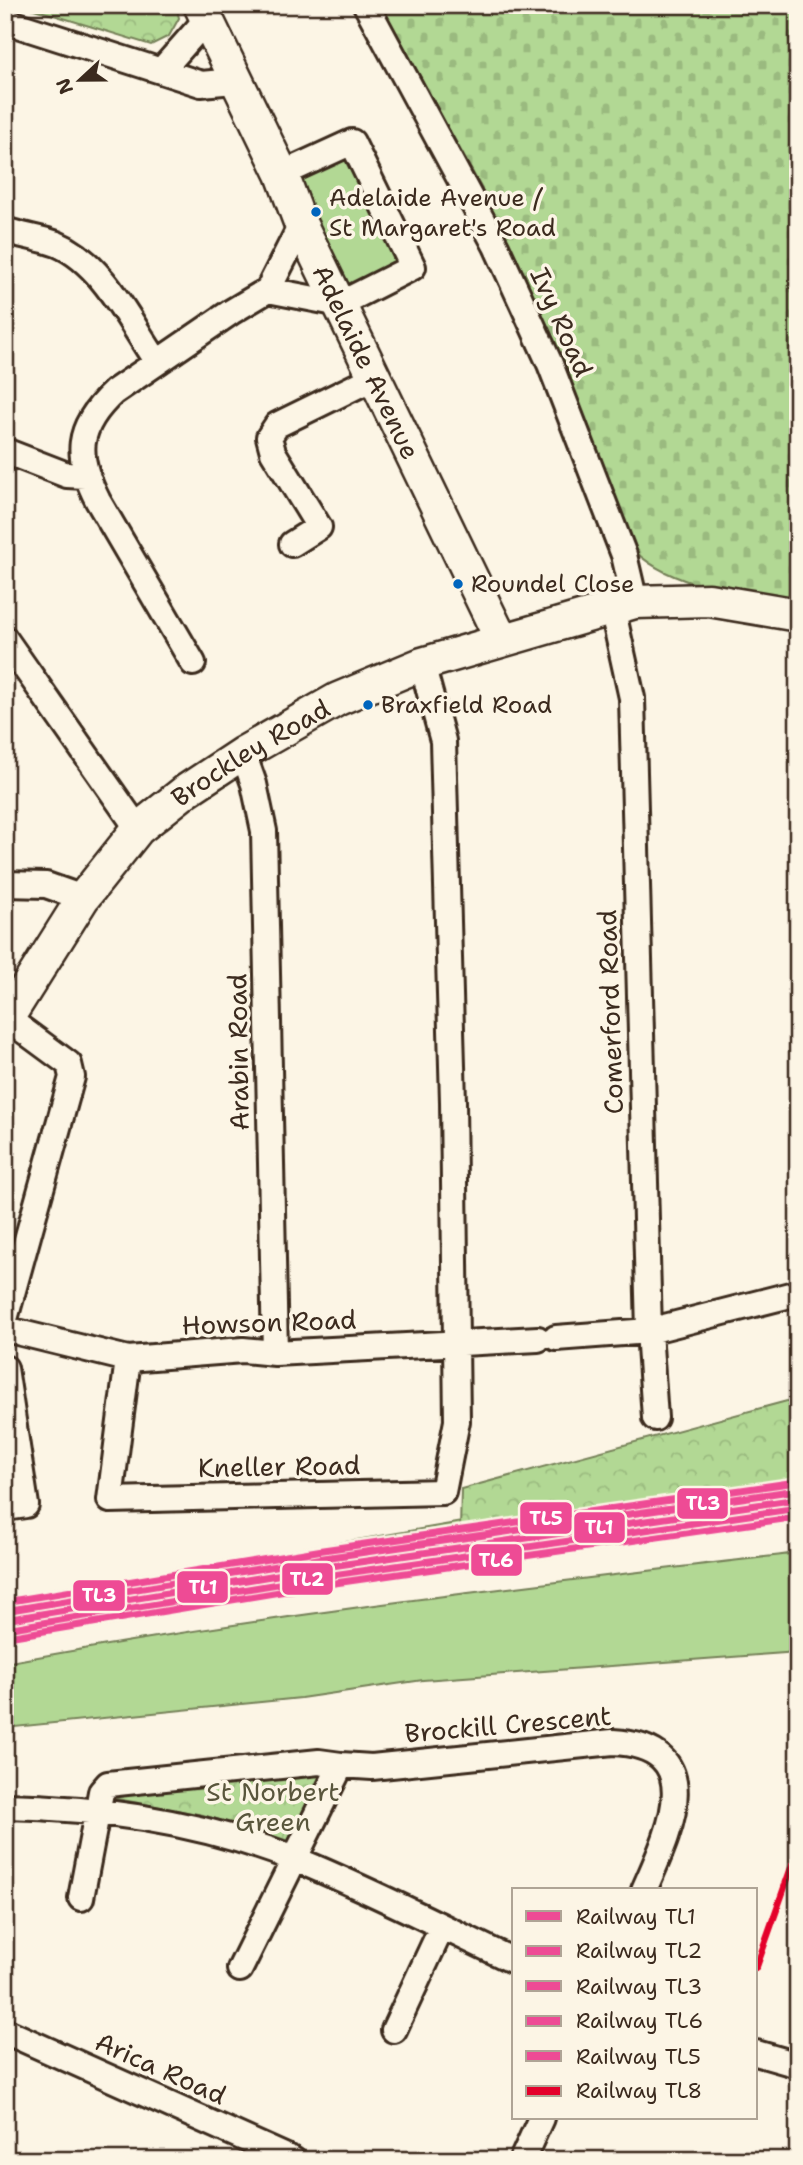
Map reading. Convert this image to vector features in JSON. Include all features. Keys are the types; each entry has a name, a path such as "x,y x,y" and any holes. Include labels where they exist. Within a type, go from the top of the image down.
{"main road":[{"name":"Adelaide Avenue","path":"203,12 234,81 282,174 301,225 501,639"},
{"name":"Brockley Road","path":"7,1021 83,898 138,829 187,790 243,753 338,699 422,664 623,605 709,600 798,615"}],"street":[{"name":"Ivy Road","path":"366,5 496,246 545,352 624,555 623,605"},
{"path":"161,71 203,12"},
{"path":"5,21 201,84 234,81"},
{"path":"268,290 340,304 413,267 352,142 282,174"},
{"path":"194,663 86,476 80,451 87,425 98,407 157,362 268,290 301,225"},
{"path":"5,230 55,244 74,253 91,267 157,362"},
{"path":"292,544 319,527 273,452 269,437 277,425 375,377"},
{"path":"5,451 67,475 86,476"},
{"name":"Comerford Road","path":"623,605 632,698 649,1331 655,1418"},
{"path":"5,639 138,829"},
{"path":"422,664 443,741 456,1344"},
{"name":"Arabin Road","path":"243,753 254,784 264,831 275,1353"},
{"path":"5,884 46,886 83,898"},
{"path":"5,1319 72,1077 69,1064 7,1021"},
{"name":"Howson Road","path":"5,1329 128,1359 243,1350 275,1353 649,1331 798,1293"},
{"name":"Kneller Road","path":"128,1359 110,1500 443,1492 457,1420 456,1344"},
{"path":"5,1368 26,1505 5,1508"},
{"name":"Brockill Crescent","path":"341,1765 372,1767 613,1742 629,1743 645,1749 668,1769 677,1801 674,1817 645,1888"},
{"path":"81,1898 102,1792 108,1784 116,1781 319,1762 341,1765 240,1969"},
{"path":"5,1806 98,1811 186,1827 295,1859 512,1960"},
{"path":"394,2030 442,1927"},
{"name":"Arica Road","path":"5,2031 293,2160"},
{"path":"758,2054 798,2066"},
{"path":"522,2160 540,2120"}],"green space":[{"path":"21,5 176,5 179,18 169,36 151,45"},
{"path":"381,5 798,5 798,604 731,593 685,580 664,572 630,546 557,354 489,202"},
{"path":"352,142 413,267 352,297 291,170"},
{"path":"798,1398 798,1477 460,1530 461,1489"},
{"path":"462,1522 460,1530 5,1606 5,1600"},
{"path":"798,1553 798,1652 423,1680 301,1698 5,1728 5,1663 302,1615"},
{"name":"St Norbert Green","path":"317,1772 320,1775 289,1841 203,1815 106,1797 107,1793"}],"rail line":[{"name":"TL5","path":"5,1602 323,1550 796,1482"},
{"name":"TL3","path":"5,1611 324,1558 797,1490"},
{"name":"TL1","path":"5,1620 325,1567 798,1499"},
{"name":"TL2","path":"6,1629 326,1576 798,1508"},
{"name":"TL6","path":"8,1637 328,1584 798,1517"},
{"name":"TL8","path":"758,1962 798,1849"}],"place":[{"name":"Adelaide Avenue / St Margaret's Road","path":"316,212"},
{"name":"Roundel Close","path":"458,584"},
{"name":"Braxfield Road","path":"368,705"}]}
